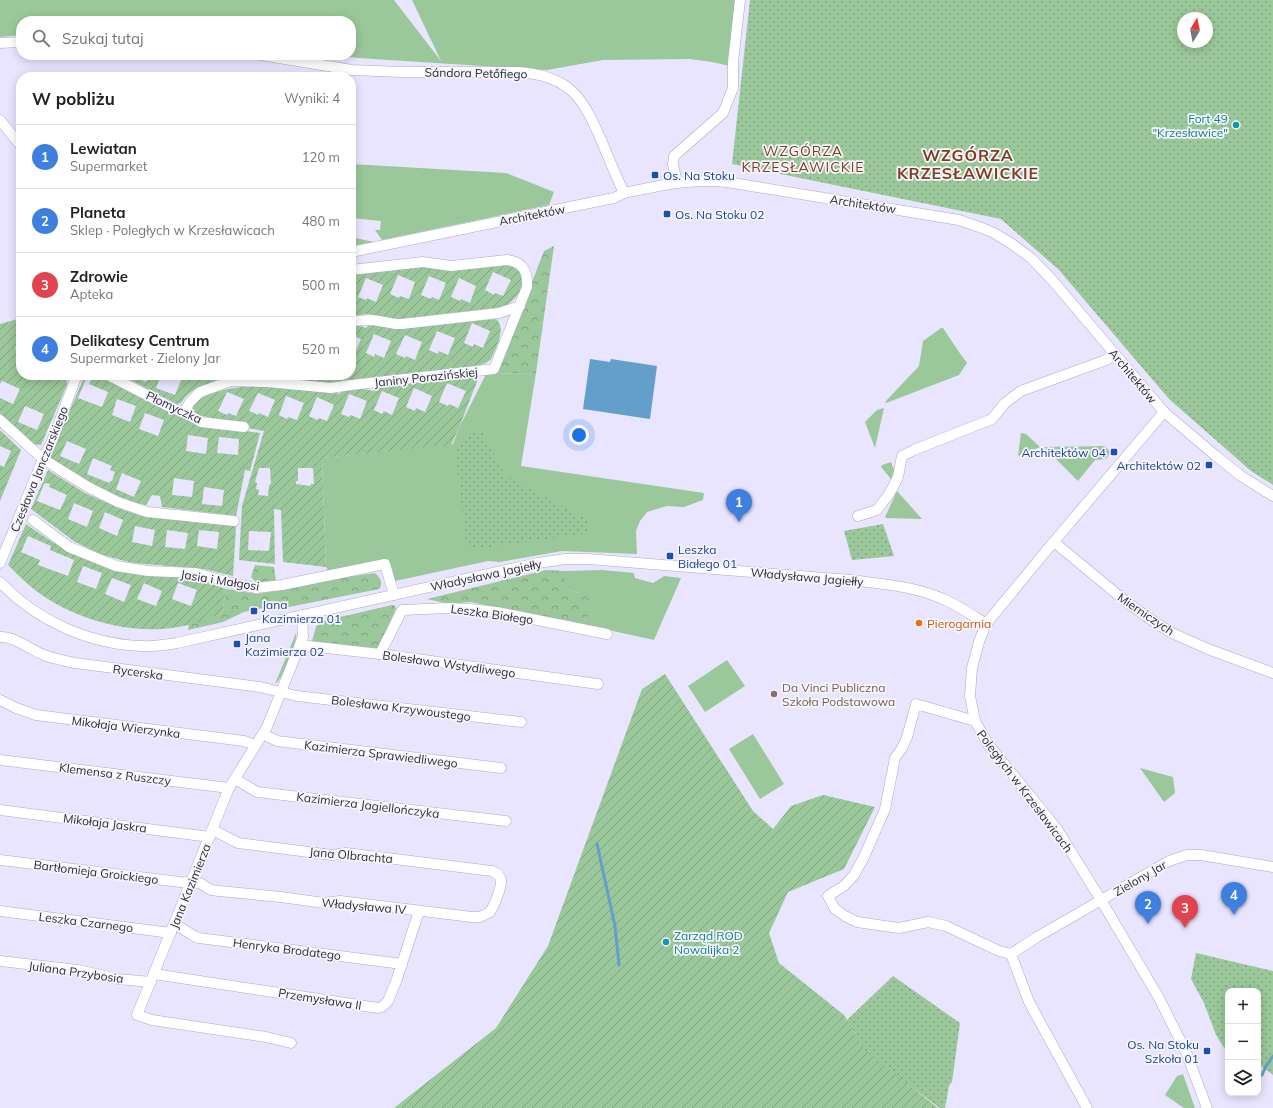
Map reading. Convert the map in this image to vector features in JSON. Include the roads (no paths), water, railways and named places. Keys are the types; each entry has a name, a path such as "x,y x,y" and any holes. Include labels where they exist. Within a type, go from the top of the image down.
{"street":[{"path":"677,183 673,164 674,156 722,113 733,88 733,62 740,0"},
{"path":"0,43 16,42"},
{"name":"Sándora Petőfiego","path":"291,60 352,70 519,72 549,77 574,93 587,110 624,193"},
{"path":"0,120 16,140"},
{"name":"Architektów","path":"356,251 614,198 624,193 677,183 703,180 726,182 940,216 964,222 982,228 1012,244 1041,268 1164,412 1241,476 1273,496"},
{"name":"Janiny Porazińskiej","path":"184,412 190,402 200,392 231,381 267,382 331,388 494,369 520,306 527,287 528,278 525,270 520,264 515,261 507,260 451,266 422,262 356,269"},
{"path":"356,321 373,320 402,324 499,313 520,306"},
{"path":"499,313 510,330"},
{"path":"858,516 877,510 889,494 898,477 902,456 992,419 1004,403 1021,391 1106,360 1115,354"},
{"name":"Czesława Janczarskiego","path":"0,563 43,459 52,441 75,380"},
{"name":"Płomyczka","path":"118,380 174,409 184,412 201,422 244,427"},
{"name":"Poległych w Krzesławicach","path":"1164,412 986,624 979,642 972,668 970,696 975,721 988,744 1057,829 1102,900 1159,998 1186,1052 1207,1108"},
{"path":"0,420 43,459 88,487 118,502 148,512 234,522"},
{"name":"Jasia i Małgosi","path":"33,520 69,547 116,566 148,571 196,573 231,583 256,588 282,585 385,564 394,595"},
{"name":"Mierniczych","path":"1054,542 1119,596 1172,633 1208,649 1273,674"},
{"name":"Władysława Jagiełły","path":"0,582 7,590 41,615 63,627 92,638 125,645 142,646 177,643 550,561 588,559 850,580 887,585 937,596 952,603 986,624"},
{"name":"Leszka Białego","path":"380,654 402,610 448,608 497,612 607,634"},
{"name":"Jana Kazimierza","path":"291,1043 266,1037 152,1020 137,1015 229,788 267,727 303,637 302,615"},
{"name":"Rycerska","path":"0,637 8,638 47,656 65,661 260,687 281,692"},
{"name":"Bolesława Wstydliwego","path":"300,645 380,654 598,684"},
{"name":"Bolesława Krzywoustego","path":"281,692 297,696 521,722"},
{"name":"Mikołaja Wierzynka","path":"0,700 16,708 36,715 244,741 255,745"},
{"path":"975,721 916,704 907,737 895,758 885,809 864,857 854,875 844,886 828,896 836,909 845,916 857,922 899,928 928,922 940,924 999,951 1011,954 1030,1002 1087,1108"},
{"name":"Kazimierza Sprawiedliwego","path":"263,734 277,741 501,768"},
{"name":"Klemensa z Ruszczy","path":"0,760 229,788"},
{"name":"Kazimierza Jagiellończyka","path":"235,779 257,792 506,820"},
{"name":"Mikołaja Jaskra","path":"0,810 211,834"},
{"name":"Jana Olbrachta","path":"211,834 238,843 332,855 346,853 492,871"},
{"name":"Zielony Jar","path":"1011,954 1156,867 1187,855 1213,857 1273,867"},
{"name":"Bartłomieja Groickiego","path":"0,860 192,882"},
{"name":"Władysława IV","path":"192,882 200,883 211,890 219,891 324,903 340,901 480,917 493,908 501,885 501,878 498,874 492,871"},
{"name":"Leszka Czarnego","path":"0,911 173,928"},
{"name":"Przemysława II","path":"153,978 378,1008 382,1007 388,1001 419,911"},
{"name":"Henryka Brodatego","path":"173,928 199,938 402,964"},
{"name":"Juliana Przybosia","path":"0,961 78,970 118,979 153,978"}],"water":[{"path":"590,359 610,362 611,359 657,366 650,419 583,409"}],"waterway":[{"path":"597,844 615,926 619,965"},
{"path":"1262,1075 1273,1056"}],"place":[{"name":"Fort 49 \"Krzesławice\"","path":"1236,125"},
{"name":"Os. Na Stoku","path":"655,175"},
{"name":"Os. Na Stoku 02","path":"667,214"},
{"name":"Architektów 04","path":"1114,452"},
{"name":"Architektów 02","path":"1209,465"},
{"name":"Lewiatan","path":"739,522"},
{"name":"Leszka Białego 01","path":"670,556"},
{"name":"Jana Kazimierza 01","path":"254,611"},
{"name":"Pierogarnia","path":"919,623"},
{"name":"Jana Kazimierza 02","path":"237,644"},
{"name":"Da Vinci Publiczna Szkoła Podstawowa","path":"774,694"},
{"name":"Delikatesy Centrum","path":"1234,915"},
{"name":"Planeta","path":"1148,924"},
{"name":"Zdrowie","path":"1185,928"},
{"name":"Zarząd ROD Nowalijka 2","path":"666,942"},
{"name":"Os. Na Stoku Szkoła 01","path":"1207,1051"}],"district":[{"name":"WZGÓRZA KRZESŁAWICKIE","path":"803,160"},
{"name":"WZGÓRZA KRZESŁAWICKIE","path":"968,164"}]}
